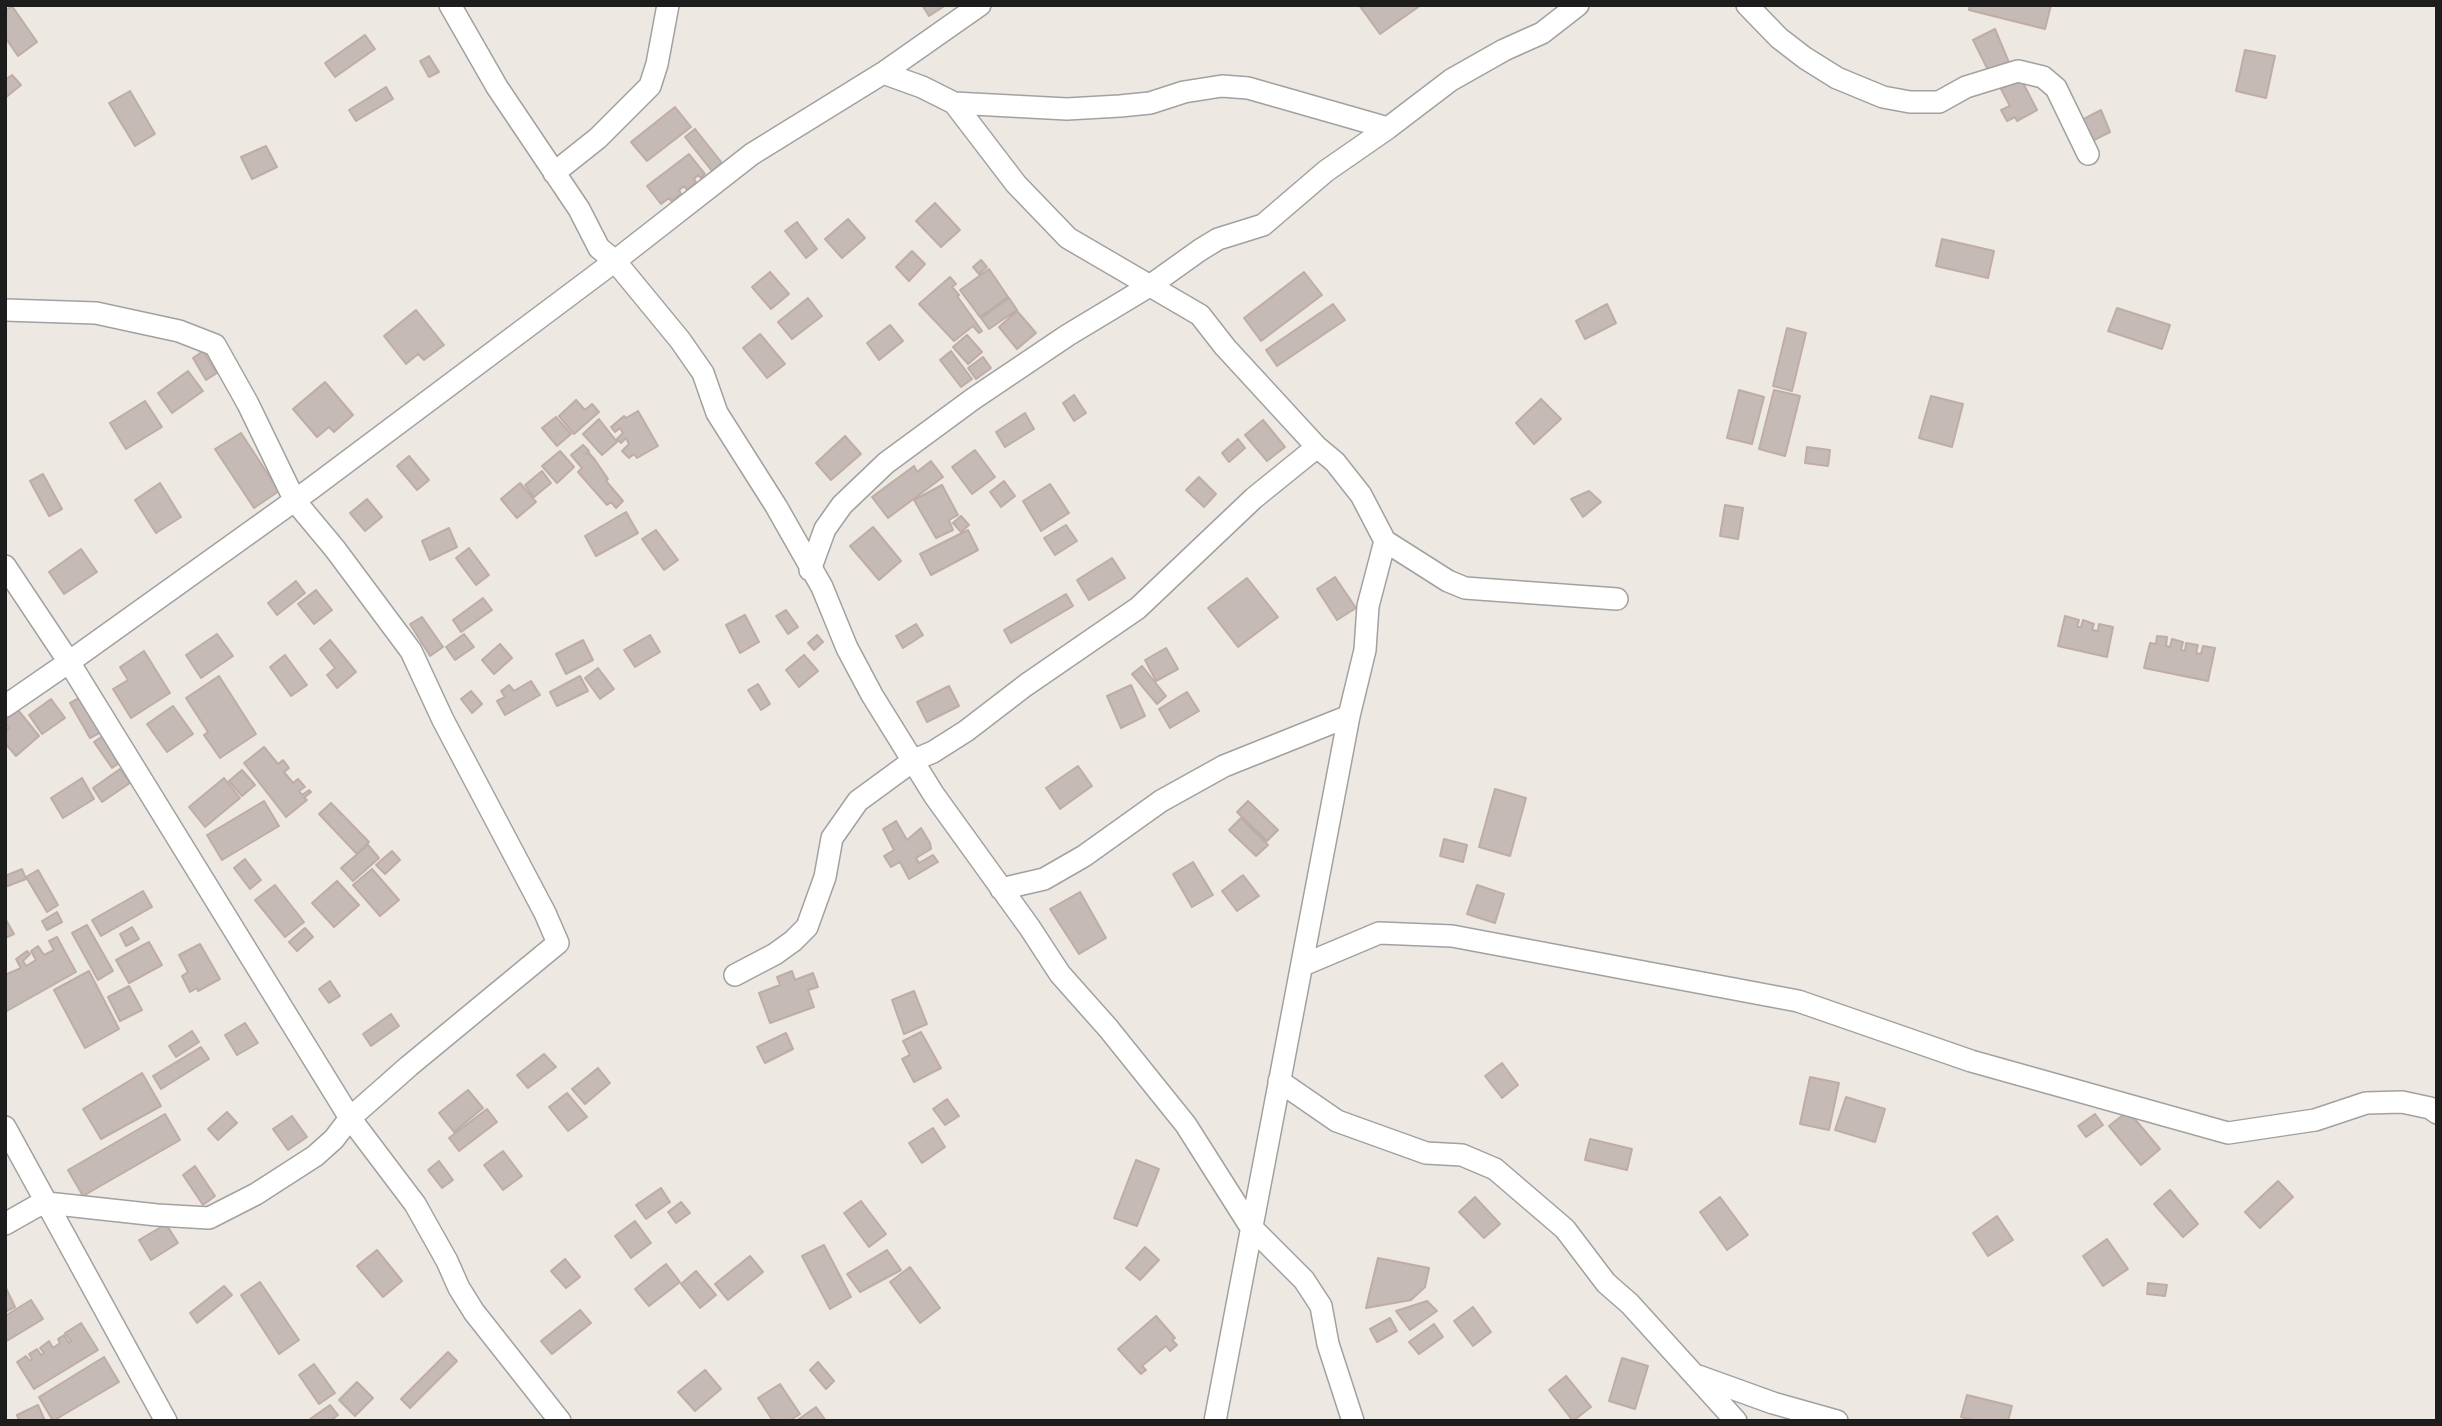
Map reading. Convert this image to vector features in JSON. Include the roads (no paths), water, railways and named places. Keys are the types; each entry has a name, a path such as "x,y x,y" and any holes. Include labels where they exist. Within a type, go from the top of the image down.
{"street":[{"path":"450,5 497,87 579,209 599,248 615,261 680,340 703,373 717,413 776,506 822,587 847,648 872,695 934,795 1060,974 1108,1028 1186,1125 1251,1226 1304,1280 1321,1306 1328,1344 1353,1421"},
{"path":"554,173 598,138 650,86 668,5"},
{"path":"810,570 825,529 842,505 886,463 973,399 1218,239 1263,225 1326,171 1451,80 1504,50 1542,33 1578,5"},
{"path":"1747,5 1779,38 1805,58 1838,78 1882,97 1910,102 1939,102 1973,84 2018,71 2043,77 2056,88 2088,154"},
{"path":"5,706 295,501 615,261 751,154 883,74 978,6"},
{"path":"883,74 922,87 954,103 1067,109 1150,103 1184,92 1222,86 1248,88 1388,128"},
{"path":"954,103 1016,184 1068,238 1200,315 1225,347 1317,447 1335,462 1362,495 1385,541 1448,581 1465,588 1617,599"},
{"path":"5,310 96,313 179,331 215,345 248,404 295,501 335,549 411,651 443,720 558,943 349,1118 334,1139 315,1156 256,1194 209,1218 47,1203 35,1206 5,1224"},
{"path":"735,975 775,954 807,927 825,877 832,838 858,801 914,760 933,752 966,731 1026,685 1138,608 1254,498 1317,447"},
{"path":"1215,1421 1349,716 1365,650 1368,606 1385,541"},
{"path":"5,566 69,662 349,1118 415,1204 447,1261 458,1288 560,1421"},
{"path":"1001,889 1044,879 1084,856 1161,801 1224,766 1349,716"},
{"path":"1303,965 1379,933 1452,936 1798,1001 1971,1061 2228,1133 2315,1120 2367,1103 2402,1102 2430,1108 2437,1113"},
{"path":"1279,1081 1337,1121 1426,1153 1462,1155 1495,1169 1565,1229 1606,1283 1630,1304 1736,1421"},
{"path":"5,1127 166,1421"},
{"path":"1696,1375 1773,1403 1837,1421"}]}
